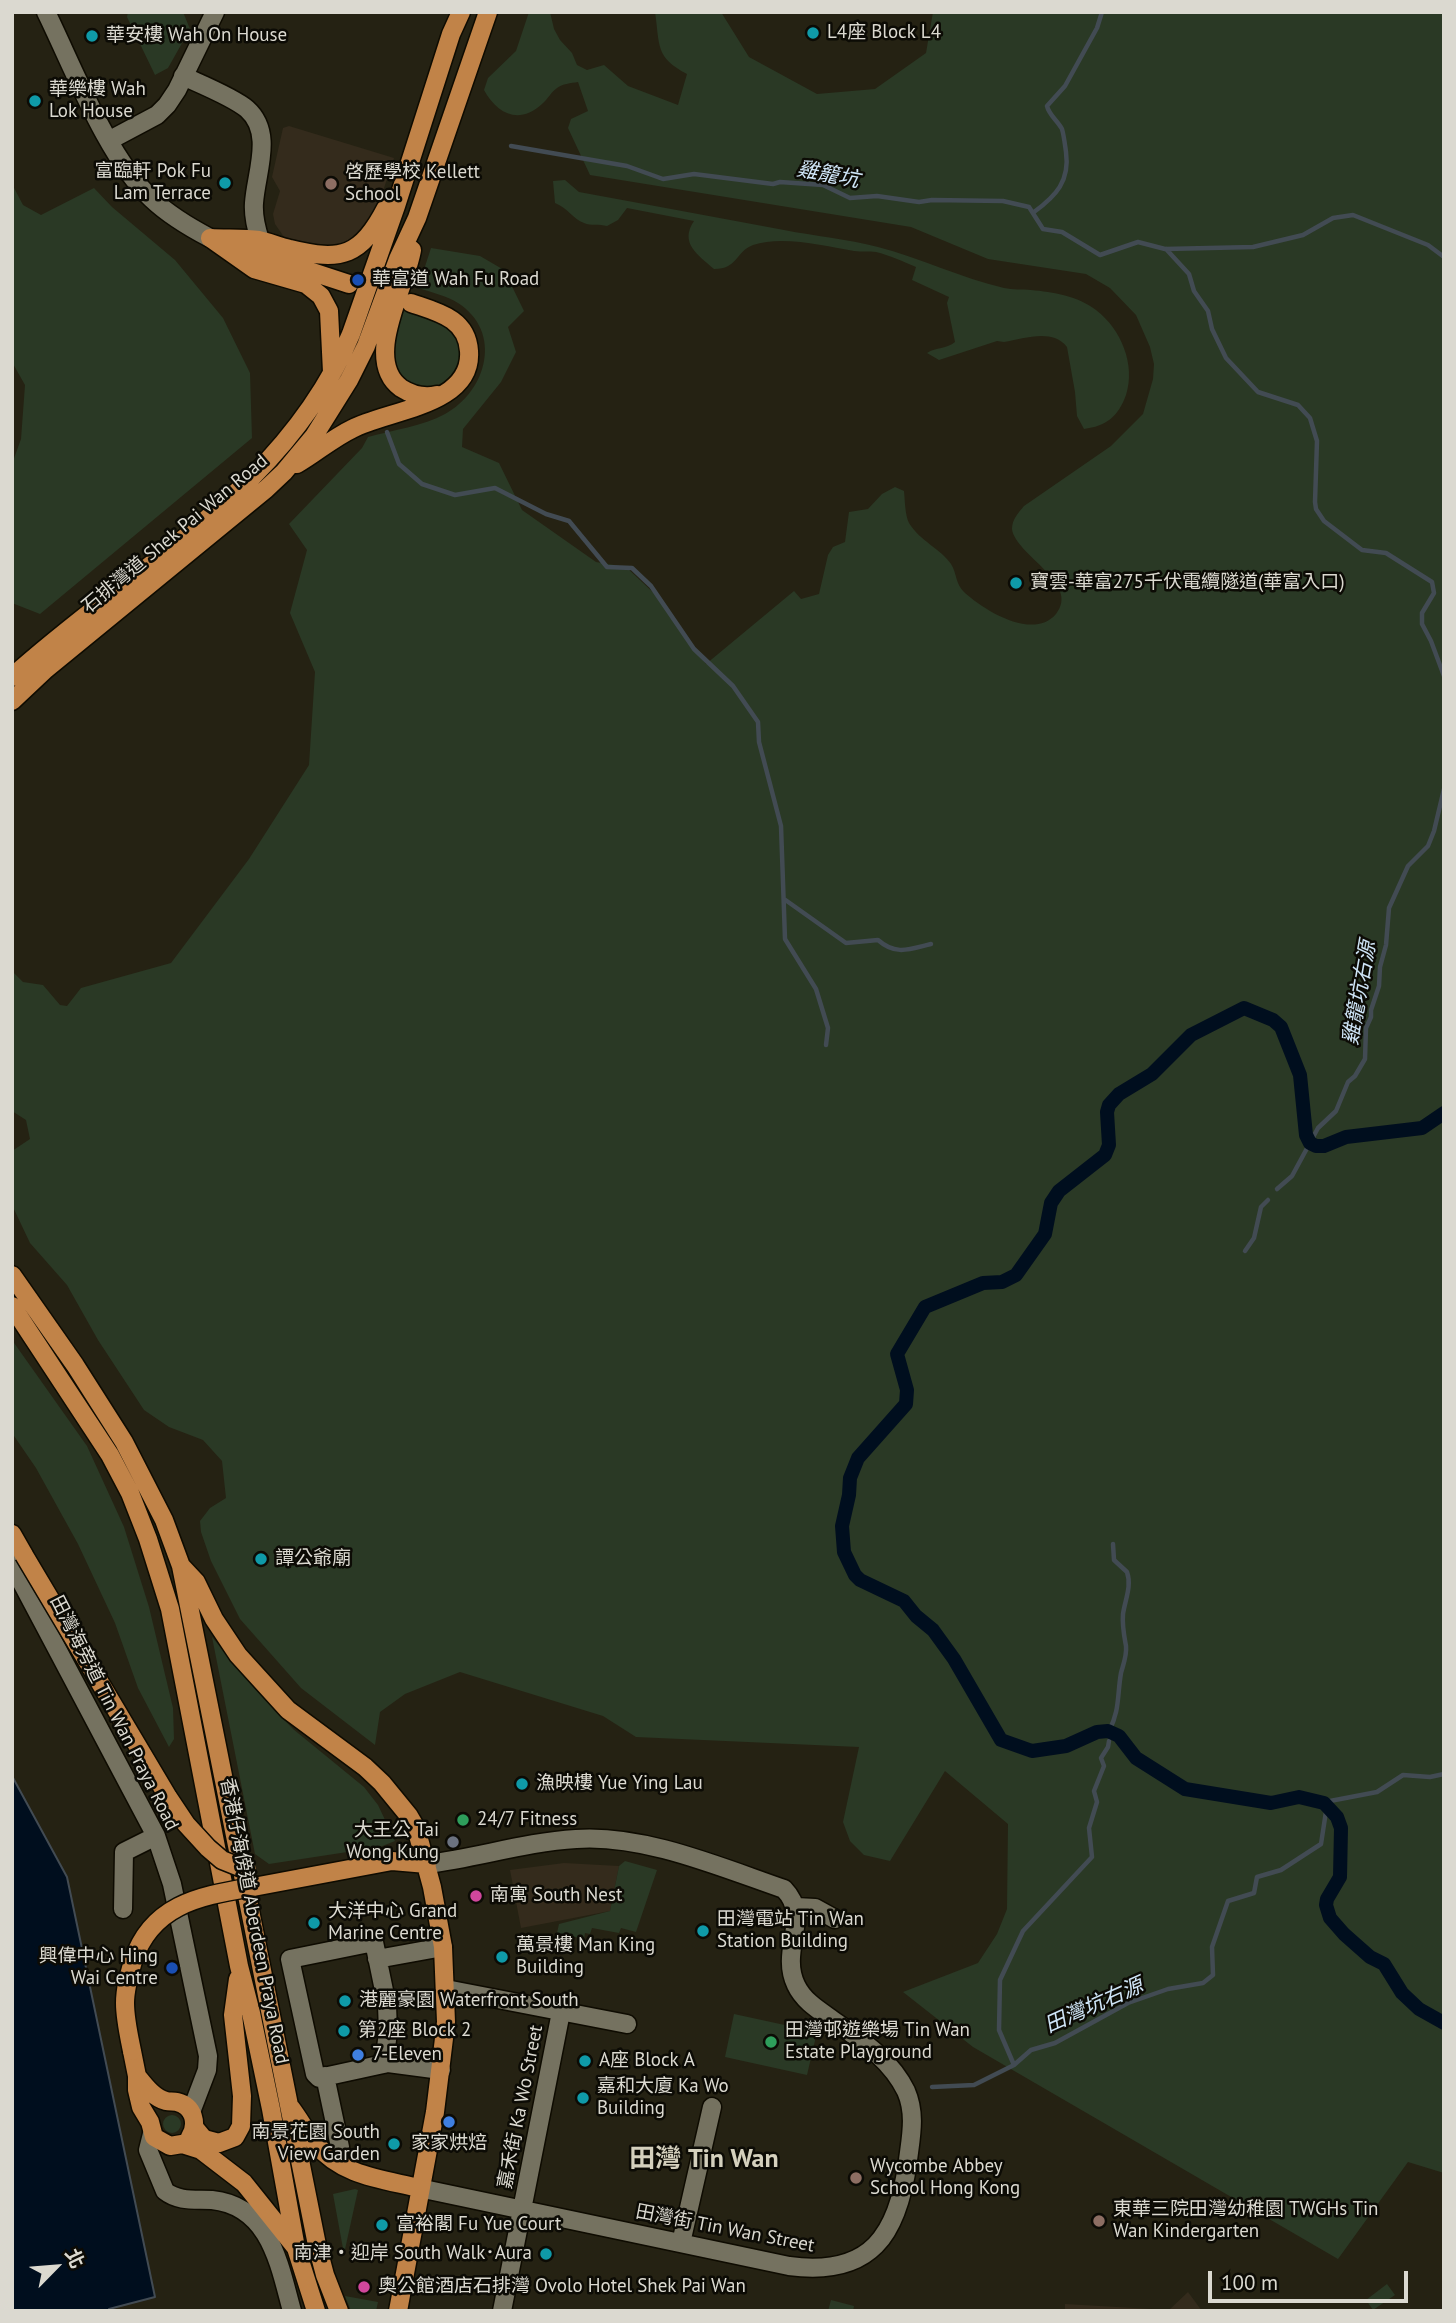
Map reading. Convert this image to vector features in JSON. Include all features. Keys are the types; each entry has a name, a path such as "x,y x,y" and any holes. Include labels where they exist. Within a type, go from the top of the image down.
{"main road":[{"path":"451,34 452,12"},
{"path":"451,34 461,12"},
{"name":"石排灣道 Shek Pai Wan Road","path":"12,701 46,669 284,472 314,436 349,380 366,346 398,259 417,218 488,12"},
{"name":"石排灣道 Shek Pai Wan Road","path":"12,677 34,656 232,498 285,442 310,408 351,334 451,34"},
{"path":"210,238 260,240 291,250 328,256 351,251 362,244 374,230 388,204 398,193"},
{"path":"417,218 410,261 384,349 384,360 390,377 410,392 425,397 450,390"},
{"path":"210,238 349,284"},
{"path":"210,238 254,268 306,284 321,296 329,311 332,372"},
{"path":"284,472 352,429 431,401 450,390 463,376 469,347 461,328 446,314 411,303"},
{"path":"12,1275 124,1442 164,1520 181,1566 196,1582 214,1619 238,1655 273,1695 365,1767 394,1795 416,1828 427,1864 443,1947 446,2022 441,2070 398,2311"},
{"name":"香港仔海傍道 Aberdeen Praya Road","path":"12,1306 110,1455 130,1493 170,1609 239,1966 271,2109 296,2248 316,2311"},
{"path":"12,1534 18,1559 186,1824 222,1860 283,1881"},
{"name":"香港仔海傍道 Aberdeen Praya Road","path":"181,1566 317,2245 339,2311"},
{"path":"296,2248 244,2183 201,2150 157,2140 136,2090 137,2076 125,2005 126,1988 139,1944 148,1930 164,1916 182,1904 209,1895 392,1861 427,1864"},
{"path":"137,2076 148,2090 183,2111 204,2139 219,2143 235,2137 242,2126 242,2096 233,2015 239,1966"},
{"path":"291,2108 317,2145 342,2166 358,2174 419,2188"},
{"path":"151,2128 154,2109 183,2111"},
{"path":"176,2145 192,2134 183,2111"}],"street":[{"path":"46,12 127,171 151,198 181,223 210,238"},
{"path":"194,12 204,31"},
{"path":"110,140 157,115 174,96 215,12"},
{"path":"183,76 247,109 260,127 263,140 254,205 254,224 260,240"},
{"name":"田灣海旁道 Tin Wan Praya Road","path":"18,1559 156,1836 172,1884 208,2056 207,2070 199,2089 183,2111"},
{"path":"123,1909 124,1852 156,1836"},
{"path":"427,1864 574,1839 602,1839 653,1848 729,1870 783,1889 796,1907 815,1908 835,1919"},
{"name":"田灣街 Tin Wan Street","path":"419,2188 789,2266 824,2269 845,2264 872,2249 888,2231 899,2209 905,2188 913,2120 909,2100 895,2073 881,2056 811,2004 797,1988 790,1959 796,1907"},
{"path":"441,2070 384,2064 319,2078 315,2074 290,1959 375,1950 443,1947"},
{"path":"375,1950 387,2005 388,2032 384,2064"},
{"path":"446,1989 627,2024"},
{"name":"嘉禾街 Ka Wo Street","path":"502,2311 561,2012"},
{"path":"325,2076 340,2147"},
{"path":"681,2243 712,2107"},
{"path":"151,2128 148,2150 165,2191 187,2200 230,2203 251,2215 264,2231 276,2258 292,2311"},
{"path":"155,2165 176,2145"}],"shaded area":[{"name":"啓歷學校 Kellett School","path":"289,126 394,158 375,215 363,234 348,243 330,246 284,237 275,224 273,214 280,191 272,177 283,128"},
{"path":"564,1863 619,1866 610,1911 521,1928 510,1870"},
{"path":"1188,2292 1202,2311 1065,2311 1065,2304 1169,2310"}],"green space":[{"path":"128,12 183,12 190,29 168,68 155,75 127,17"},
{"path":"529,12 550,12 554,29 572,53 577,65 587,70 604,65 628,86 678,105 687,74 664,56 655,12 721,12 749,57 817,94 875,89 926,53 933,12 1444,12 1444,2173 1408,2162 1338,2259 973,2047 903,1992 978,1963 997,1934 1007,1909 1008,1824 945,1771 890,1861 864,1855 850,1841 843,1822 859,1747 636,1737 603,1716 460,1672 405,1694 380,1712 375,1745 301,1688 240,1619 211,1561 200,1521 210,1508 226,1498 222,1461 203,1440 169,1427 144,1410 98,1340 67,1285 30,1243 12,1205 12,1151 30,1139 26,1120 12,1111 12,971 23,982 43,985 60,1005 67,1006 81,988 171,963 249,859 309,765 315,672 290,613 307,550 289,524 362,448 368,437 418,425 445,414 459,404 471,391 484,361 485,345 481,329 472,315 454,301 418,288 431,248 480,256 504,270 524,311 508,327 516,352 501,382 463,429 462,447 499,463 522,510 596,562 626,567 658,597 706,664 794,591 801,599 819,594 828,555 833,547 845,542 849,512 868,509 882,494 895,487 904,491 909,523 947,559 962,590 973,600 996,614 1022,624 1046,622 1056,614 1061,603 1060,591 1054,580 1016,539 1013,523 1024,506 1111,446 1143,414 1153,379 1154,364 1150,347 1136,315 1110,288 1086,274 988,259 911,227 590,175 568,128 571,119 588,111 578,82 559,87 533,110 517,115 502,111 484,90 488,78 516,51"},
{"path":"565,180 579,192 866,244 1004,288 1048,292 1073,298 1096,310 1119,337 1129,372 1126,395 1115,415 1099,426 1084,429 1077,416 1067,347 1061,341 1037,336 997,341 939,360 927,353 955,342 947,303 949,297 912,280 916,267 876,252 777,241 753,245 728,266 714,269 692,248 689,236 694,221 627,208 618,220 607,226 587,224 555,203 553,181"},
{"path":"12,184 23,205 41,215 94,188 112,207 175,260 223,318 250,373 252,438 40,614 12,603 12,464 21,439 25,385 12,362"},
{"path":"401,307 438,318 453,330 460,344 460,358 454,371 444,381 432,387 417,386 402,378 392,362 393,335"},
{"path":"12,1340 87,1446 124,1527 149,1607 173,1708 174,1739 169,1747 138,1688 115,1623 78,1544 36,1468 12,1433"},
{"path":"212,1637 293,1729 364,1787 378,1805 395,1841 380,1847 269,1864 255,1854"},
{"path":"625,1861 657,1870 636,1932 621,1928 619,1933 592,1928 590,1934 585,1933 584,1939 557,1933 559,1924 610,1911 619,1866"},
{"name":"田灣邨遊樂場 Tin Wan Estate Playground","path":"734,2014 817,2032 807,2075 725,2057"},
{"path":"172,2115 178,2118 181,2124 178,2130 172,2133 166,2130 163,2124 166,2118"},
{"path":"358,2190 344,2254 333,2194"},
{"path":"1387,2284 1395,2295 1373,2310 1366,2300"},
{"path":"345,2296 378,2302 376,2311 351,2311"},
{"path":"831,2300 854,2306 853,2311 828,2311"}],"water":[{"path":"12,1776 67,1877 155,2297 109,2311 12,2311"}],"waterway":[{"path":"1034,212 1055,194 1066,171 1062,129 1047,106 1065,86 1097,28 1102,12"},
{"name":"雞籠坑","path":"511,146 627,166 663,179 694,174 773,184 780,182 823,185 850,198 877,196 919,202 1003,201 1029,207 1043,229 1062,232 1100,255 1138,242 1165,249 1253,247 1303,235 1333,218 1353,215 1428,245 1444,257"},
{"name":"雞籠坑右源","path":"1166,249 1189,274 1194,291 1208,311 1212,329 1226,358 1258,392 1298,405 1310,418 1317,441 1315,502 1324,521 1362,550 1386,553 1432,582 1434,593 1422,613 1422,624 1444,676"},
{"path":"387,432 399,464 422,484 455,495 495,488 546,514 569,521 607,567 632,568 651,586 694,649 733,686 758,722 759,742 781,826 785,939 816,989 828,1028 826,1045"},
{"name":"雞籠坑右源","path":"1277,1189 1292,1176 1318,1128 1336,1111 1348,1082 1365,1059 1366,1028 1379,986 1389,908 1408,866 1428,846 1444,789"},
{"path":"784,899 846,943 878,940 897,950 931,944"},
{"path":"1444,1113 1422,1128 1346,1137 1324,1146 1316,1146 1310,1143 1306,1135 1300,1075 1281,1027 1273,1020 1244,1008 1191,1035 1152,1074 1119,1094 1109,1105 1109,1145 1105,1155 1059,1191 1051,1203 1045,1234 1016,1275 1002,1282 983,1283 925,1307 897,1354 907,1390 906,1404 858,1458 850,1478 842,1526 844,1552 855,1575 904,1601 916,1616 933,1630 954,1659 1001,1740 1032,1751 1066,1746 1097,1732 1108,1731 1119,1736 1136,1758 1185,1789 1271,1803 1299,1797 1324,1803 1337,1817 1341,1828 1340,1877 1326,1905 1330,1918 1370,1957 1384,1964 1402,1993 1419,2009 1444,2023"},
{"name":"雞籠坑右源","path":"1245,1251 1254,1238 1261,1207 1268,1200"},
{"path":"1109,1731 1117,1709 1126,1653 1123,1618 1129,1582 1127,1572 1114,1560 1113,1544"},
{"path":"1014,2065 999,2030 1000,1980 1023,1931 1092,1857 1089,1828 1097,1802 1094,1791 1104,1766 1101,1758 1109,1741"},
{"name":"田灣坑右源","path":"932,2087 974,2085 1014,2065 1031,2050 1055,2043 1128,2003 1168,1989 1203,1983 1213,1975 1212,1947 1228,1901 1254,1893 1257,1877 1281,1870 1321,1844 1327,1805 1330,1801 1377,1792 1403,1775 1430,1777 1444,1774"}],"place":[{"name":"L4座 Block L4","path":"813,33"},
{"name":"華安樓 Wah On House","path":"92,36"},
{"name":"華樂樓 Wah Lok House","path":"35,101"},
{"name":"富臨軒 Pok Fu Lam Terrace","path":"225,183"},
{"name":"啓歷學校 Kellett School","path":"331,184"},
{"name":"華富道 Wah Fu Road","path":"358,280"},
{"name":"寶雲-華富275千伏電纜隧道(華富入口)","path":"1016,583"},
{"name":"譚公爺廟","path":"261,1559"},
{"name":"漁映樓 Yue Ying Lau","path":"522,1784"},
{"name":"24/7 Fitness","path":"463,1820"},
{"name":"大王公 Tai Wong Kung","path":"453,1842"},
{"name":"南寓 South Nest","path":"476,1896"},
{"name":"大洋中心 Grand Marine Centre","path":"314,1923"},
{"name":"田灣電站 Tin Wan Station Building","path":"703,1931"},
{"name":"萬景樓 Man King Building","path":"502,1957"},
{"name":"興偉中心 Hing Wai Centre","path":"172,1968"},
{"name":"港麗豪園 Waterfront South","path":"345,2001"},
{"name":"第2座 Block 2","path":"344,2031"},
{"name":"田灣邨遊樂場 Tin Wan Estate Playground","path":"771,2042"},
{"name":"7-Eleven","path":"358,2055"},
{"name":"A座 Block A","path":"585,2061"},
{"name":"嘉和大廈 Ka Wo Building","path":"583,2098"},
{"name":"家家烘焙","path":"449,2122"},
{"name":"南景花園 South View Garden","path":"394,2144"},
{"name":"Wycombe Abbey School Hong Kong","path":"856,2178"},
{"name":"東華三院田灣幼稚園 TWGHs Tin Wan Kindergarten","path":"1099,2221"},
{"name":"富裕閣 Fu Yue Court","path":"382,2225"},
{"name":"南津‧迎岸 South Walk･Aura","path":"546,2254"},
{"name":"奧公館酒店石排灣 Ovolo Hotel Shek Pai Wan","path":"364,2287"}],"district":[{"name":"田灣 Tin Wan","path":"704,2160"}]}
